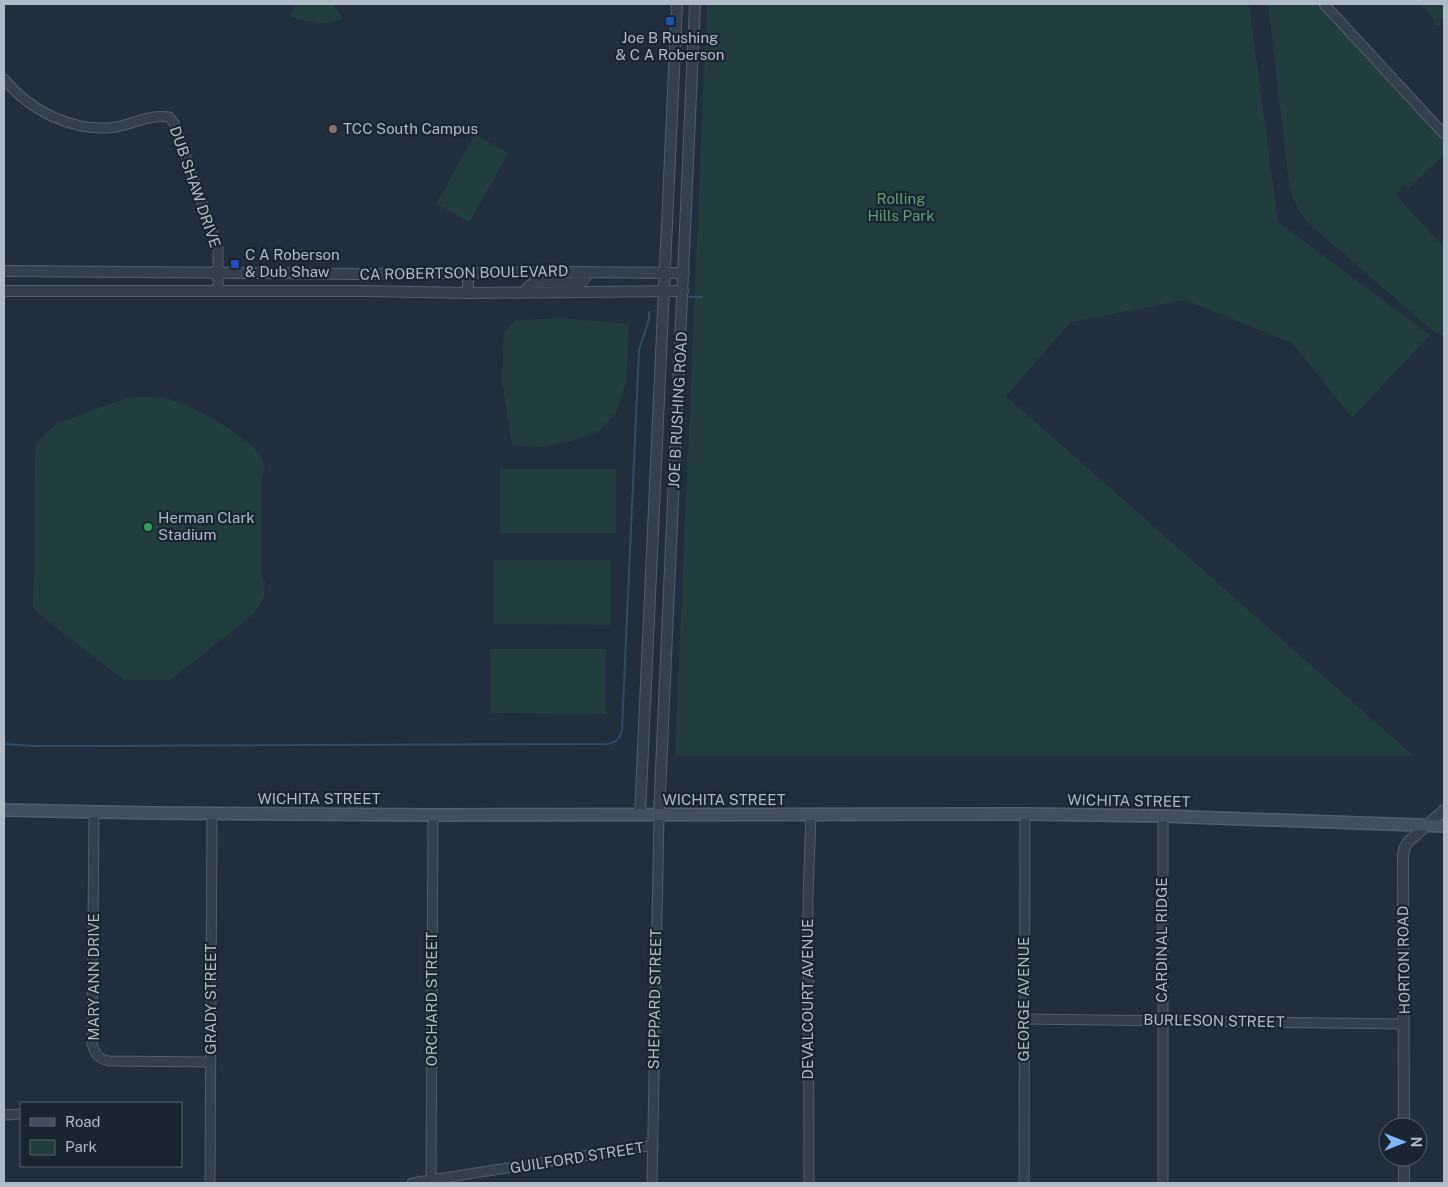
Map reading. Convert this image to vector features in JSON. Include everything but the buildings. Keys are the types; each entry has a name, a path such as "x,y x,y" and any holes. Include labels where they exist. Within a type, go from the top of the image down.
{"main road":[{"name":"WICHITA STREET","path":"4,810 94,813 433,815 1025,814 1163,816 1444,826"}],"street":[{"name":"JOE B RUSHING ROAD","path":"640,815 677,4"},
{"name":"JOE B RUSHING ROAD","path":"659,815 684,291 695,4"},
{"path":"1324,4 1444,134"},
{"path":"675,40 694,41"},
{"name":"DUB SHAW DRIVE","path":"4,79 17,94 31,105 46,114 74,124 100,128 117,127 158,115 169,117 174,124 218,248 218,291"},
{"name":"CA ROBERTSON BOULEVARD","path":"4,271 363,274 468,272 684,273"},
{"path":"468,272 468,293"},
{"path":"524,292 528,286 536,283 570,284 582,282 585,278 585,272"},
{"path":"363,274 364,291"},
{"name":"CA ROBERTSON BOULEVARD","path":"4,291 364,291 468,293 684,291"},
{"name":"HORTON ROAD","path":"1404,1117 1403,855 1408,842 1444,810"},
{"name":"MARY ANN DRIVE","path":"94,813 92,1042 94,1052 100,1059 109,1061 210,1062"},
{"name":"GRADY STREET","path":"210,1183 212,814"},
{"name":"DEVALCOURT AVENUE","path":"809,1183 808,896 811,814"},
{"name":"GEORGE AVENUE","path":"1024,1183 1025,814"},
{"name":"ORCHARD STREET","path":"431,1181 433,815"},
{"name":"SHEPPARD STREET","path":"652,1183 659,815"},
{"name":"CARDINAL RIDGE","path":"1163,816 1163,1183"},
{"name":"BURLESON STREET","path":"1024,1019 1404,1024"},
{"path":"4,1115 20,1114"},
{"name":"GUILFORD STREET","path":"412,1183 653,1145"},
{"path":"1404,1167 1404,1183"}],"green space":[{"path":"296,4 333,4 343,18 324,23 296,18 290,16"},
{"name":"Rolling Hills Park","path":"707,4 1249,4 1278,222 1430,335 1352,418 1292,343 1185,300 1071,322 1006,396 1414,756 675,756"},
{"path":"1268,4 1321,4 1444,138 1444,155 1408,189 1404,184 1399,188 1401,190 1396,195 1444,247 1444,335 1435,333 1308,223 1299,210 1289,184"},
{"path":"1420,4 1444,4 1444,16 1440,19 1441,26 1433,25 1434,19"},
{"path":"475,134 508,153 470,222 436,204"},
{"path":"561,318 629,324 626,383 616,413 599,431 574,440 542,447 512,445 502,380 504,331 516,320"},
{"name":"Herman Clark Stadium","path":"130,397 165,398 200,412 227,427 249,443 260,454 265,468 262,474 262,581 265,581 264,597 254,614 170,680 124,680 47,621 33,608 35,444 57,423"},
{"path":"500,469 616,469 616,533 500,533"},
{"path":"494,560 610,560 610,625 494,624"},
{"path":"490,649 606,649 606,714 490,713"}],"waterway":[{"path":"689,297 702,297"},
{"path":"4,744 35,746 607,744 615,741 622,729 639,350 649,319 649,312"}],"place":[{"name":"Joe B Rushing & C A Roberson","path":"670,21"},
{"name":"TCC South Campus","path":"333,129"},
{"name":"C A Roberson & Dub Shaw","path":"235,264"},
{"name":"Herman Clark Stadium","path":"148,527"}]}
